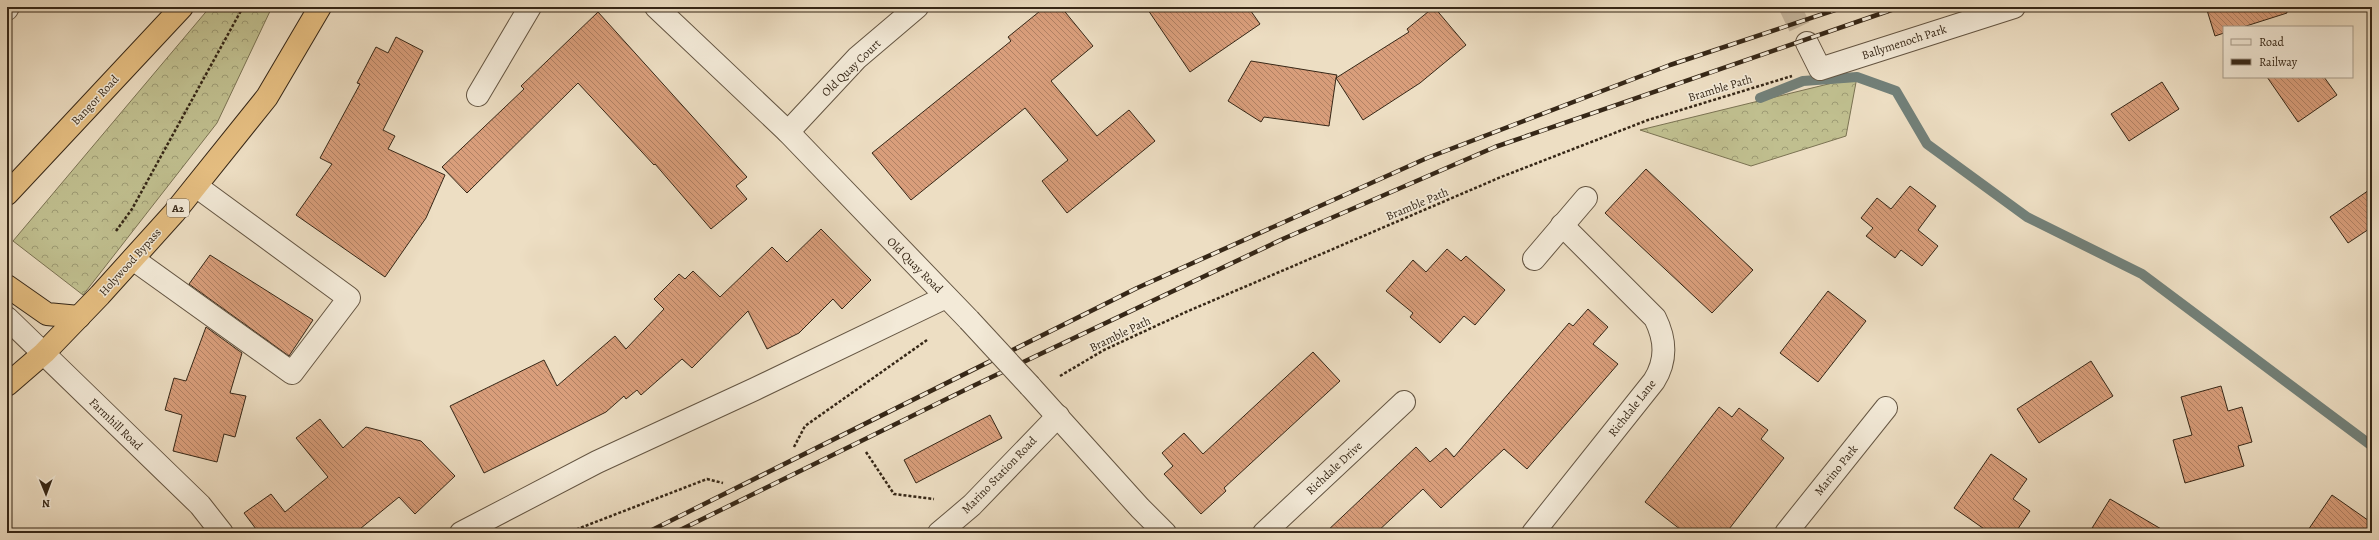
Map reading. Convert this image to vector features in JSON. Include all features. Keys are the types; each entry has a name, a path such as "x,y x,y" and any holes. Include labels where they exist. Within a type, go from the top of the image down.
{"highway":[{"name":"Bangor Road","path":"7,194 182,7"},
{"name":"Holywood Bypass","path":"7,385 44,353 79,317 133,259 196,186 267,97 320,7"},
{"path":"7,286 47,314 79,317"}],"street":[{"path":"478,95 530,7"},
{"name":"Old Quay Road","path":"656,7 788,132 966,316 1140,508 1165,533"},
{"name":"Old Quay Court","path":"788,132 857,58 917,7"},
{"name":"Ballymenoch Park","path":"1820,69 2014,7"},
{"path":"1807,43 1820,69"},
{"path":"133,259 292,374 349,298 196,186"},
{"path":"1534,259 1586,198"},
{"name":"Richdale Lane","path":"1533,533 1654,381 1661,367 1664,352 1661,330 1655,318 1562,226"},
{"path":"461,533 597,462 755,389 946,297"},
{"name":"Farmhill Road","path":"7,318 200,505 222,533"},
{"name":"Richdale Drive","path":"1264,533 1404,402"},
{"name":"Marino Park","path":"1786,533 1886,408"},
{"name":"Marino Station Road","path":"939,533 972,505 1058,416"}],"path":[{"path":"114,234 132,209 243,7"},
{"name":"Bramble Path","path":"1032,388 1104,350 1301,261 1500,177 1648,120 1820,69"},
{"path":"794,447 805,426 966,316"},
{"path":"866,452 894,494 972,505"},
{"path":"567,533 707,479 723,483"}],"green space":[{"path":"210,7 272,7 217,123 83,295 13,241"},
{"path":"1857,77 1846,136 1751,166 1640,130"}],"building":[{"path":"1045,7 1061,7 1093,46 1051,81 1097,136 1129,110 1155,141 1067,213 1042,181 1068,160 1025,108 911,200 872,153 1011,41 1008,37"},
{"path":"1146,7 1248,7 1260,24 1190,72"},
{"path":"1434,7 1466,45 1420,83 1363,120 1336,78 1409,32 1407,29"},
{"path":"2206,7 2286,7 2287,13 2246,26 2223,26 2223,33 2215,36"},
{"path":"598,12 747,177 736,186 747,199 711,229 655,164 654,165 578,83 467,193 442,167 524,89 521,86"},
{"path":"396,37 423,51 383,130 395,136 388,149 445,175 426,218 385,277 296,215 332,164 320,158 360,84 357,83 376,47 388,53"},
{"path":"1251,61 1337,75 1329,126 1264,117 1261,122 1228,101"},
{"path":"2268,78 2325,78 2337,95 2298,122"},
{"path":"2162,82 2179,109 2129,141 2111,114"},
{"path":"1646,169 1753,270 1712,313 1605,213"},
{"path":"1910,186 1936,206 1918,230 1938,246 1922,266 1901,250 1895,258 1866,236 1873,228 1861,218 1877,198 1891,209"},
{"path":"2372,188 2372,227 2348,243 2330,217"},
{"path":"821,229 871,280 842,309 833,299 799,333 767,349 748,311 692,368 682,359 641,395 637,390 626,399 624,396 606,412 484,473 450,406 544,360 557,386 615,336 626,349 664,309 654,299 679,274 685,279 693,271 720,297 772,247 787,262"},
{"path":"1447,249 1461,261 1466,256 1505,290 1475,325 1464,316 1440,343 1410,317 1413,313 1386,291 1413,260 1426,272"},
{"path":"210,255 313,320 289,356 189,284"},
{"path":"1828,291 1866,321 1818,382 1780,353"},
{"path":"1588,309 1608,327 1593,344 1618,364 1527,469 1504,449 1441,508 1423,489 1376,533 1325,533 1416,447 1430,462 1446,448 1454,457 1569,323 1573,326"},
{"path":"206,327 242,353 230,393 246,396 235,437 224,434 217,462 173,451 182,415 165,410 174,378 186,381"},
{"path":"1313,352 1340,381 1224,488 1226,491 1201,514 1164,474 1173,466 1162,453 1184,433 1203,454"},
{"path":"2091,361 2113,396 2039,443 2017,409"},
{"path":"2221,386 2228,411 2242,407 2252,442 2238,446 2244,466 2185,483 2173,440 2192,435 2181,397"},
{"path":"1719,407 1732,417 1739,408 1768,430 1761,439 1784,458 1726,533 1685,533 1645,502"},
{"path":"990,415 1002,438 916,483 904,460"},
{"path":"320,419 343,448 366,427 421,441 455,476 415,514 399,497 355,533 259,533 244,513 271,494 285,512 328,477 296,438"},
{"path":"1991,454 2027,479 2013,499 2030,511 2015,533 1990,533 1954,508"},
{"path":"2332,495 2372,523 2372,533 2306,533"},
{"path":"2110,499 2168,533 2089,533"}],"waterway":[{"path":"1760,98 1803,81 1857,77 1896,91 1927,144 2027,217 2142,274 2372,446"}],"tunnel":[{"path":"1790,7 1807,43"}],"railway":[{"path":"646,533 1137,288 1427,158 1670,65 1844,7"},
{"path":"674,533 975,385 1285,238 1495,147 1900,7"}]}
